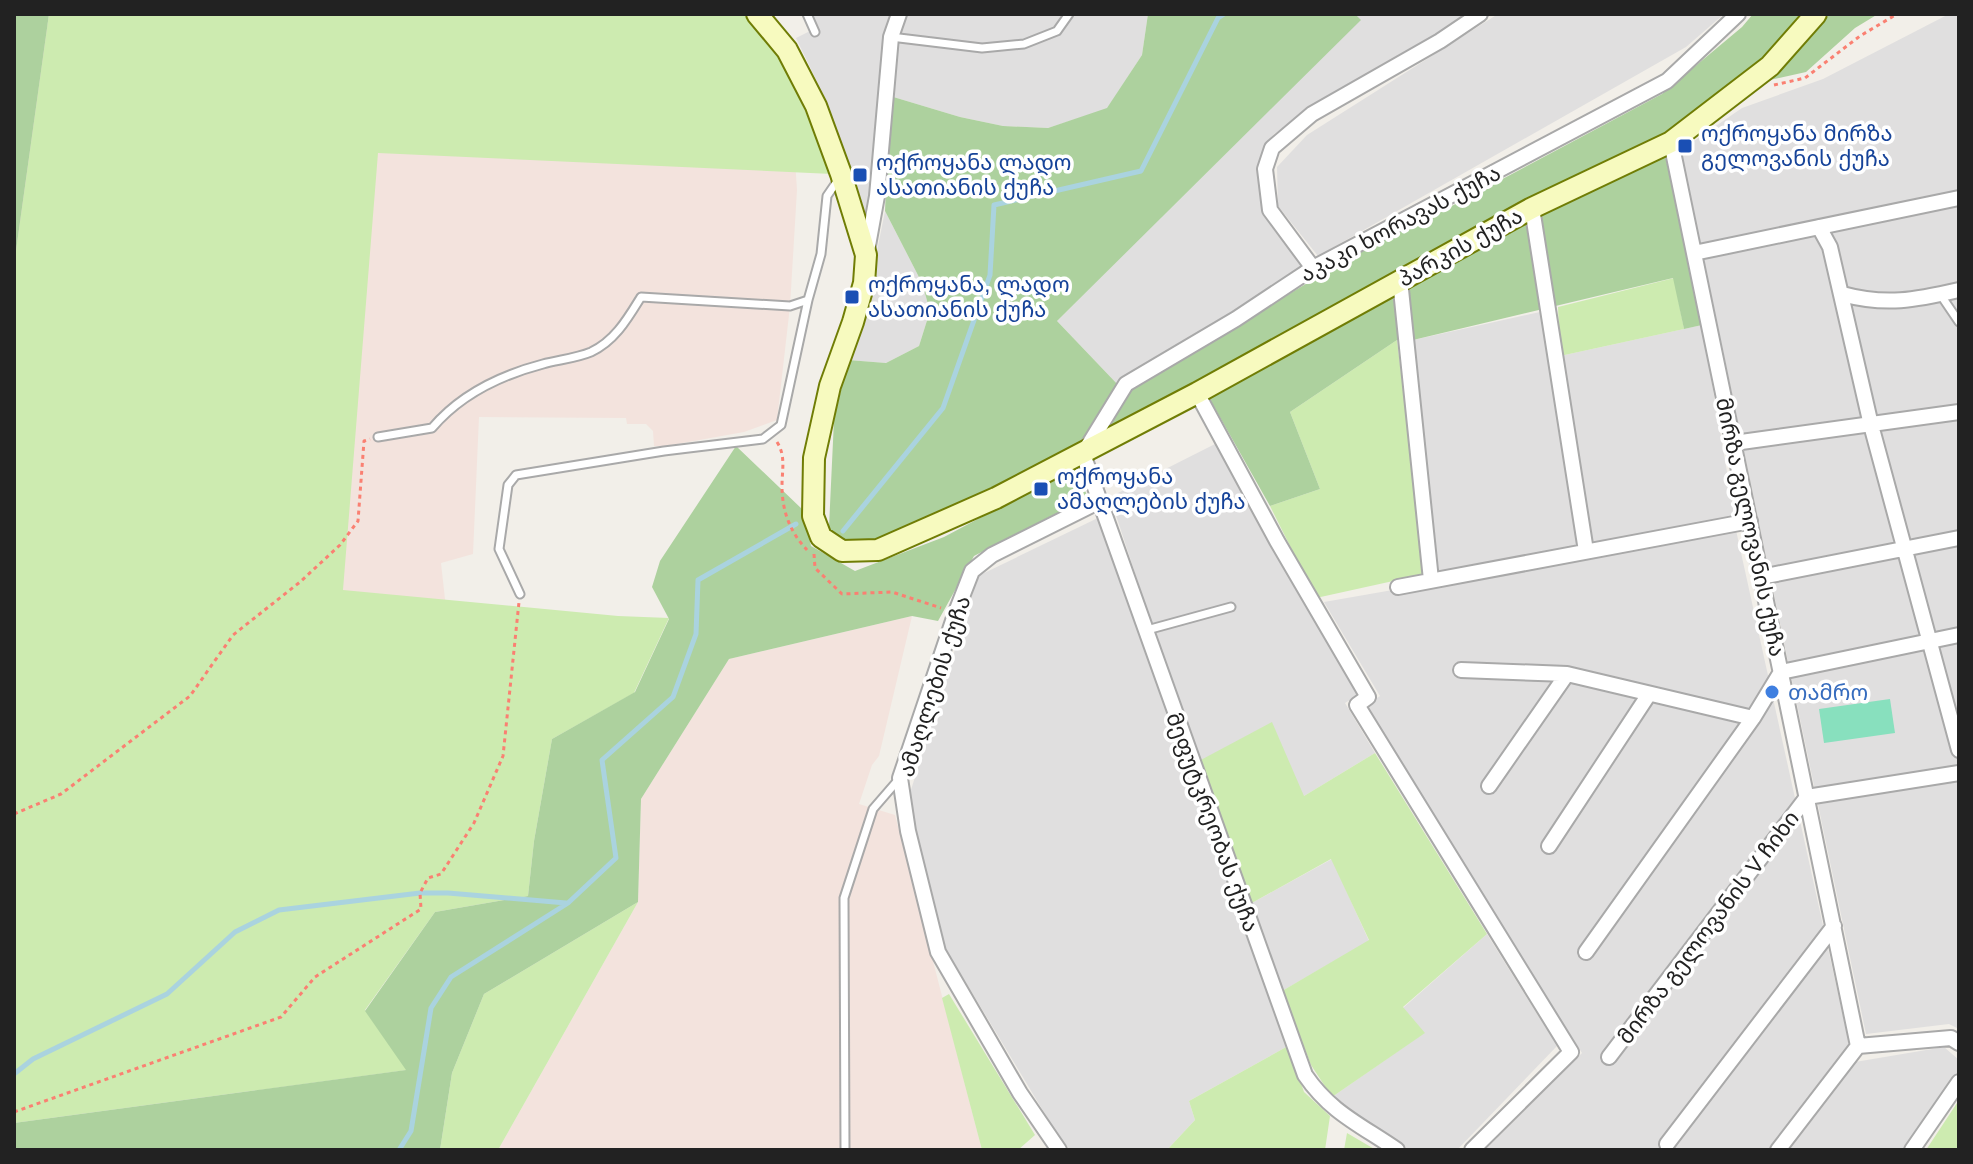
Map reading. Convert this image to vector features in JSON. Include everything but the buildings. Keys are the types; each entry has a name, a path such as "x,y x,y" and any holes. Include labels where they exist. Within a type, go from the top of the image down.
{"street":[{"path":"757,14 787,50 816,106 866,255"},
{"path":"866,255 877,196 891,37 899,14"},
{"path":"1313,268 1270,210 1265,169 1272,148 1312,114 1440,41 1480,14"},
{"name":"აკაკი ხორავას ქუჩა","path":"1083,454 1126,384 1236,319 1313,268 1667,81 1738,14"},
{"name":"პარკის ქუჩა","path":"866,255 864,283 830,386 814,458 813,516 821,537 842,551 878,550 996,498 1197,393 1532,208 1671,142 1770,66 1816,14"},
{"name":"მირზა გელოვანის ქუჩა","path":"1671,142 1858,1046"},
{"path":"1694,253 1959,198"},
{"path":"1532,208 1586,551"},
{"path":"1819,227 1830,247 1871,425 1959,750"},
{"path":"1400,280 1431,580"},
{"path":"1842,294 1869,302 1915,300 1959,290"},
{"path":"1197,393 1277,541 1368,697 1357,705 1571,1052 1472,1150"},
{"path":"1734,443 1959,412"},
{"name":"მეფუტკრეობას ქუჩა","path":"1083,454 1305,1075 1320,1097 1339,1113 1397,1150"},
{"name":"ამაღლების ქუჩა","path":"1059,1150 1020,1093 938,952 908,831 900,778 972,571 992,555 1100,501"},
{"path":"1398,587 1750,521"},
{"path":"1761,577 1959,538"},
{"path":"1586,952 1753,718 1781,672 1959,635"},
{"path":"1461,670 1567,674 1753,718"},
{"path":"1489,786 1567,674"},
{"path":"1549,846 1649,694"},
{"path":"1807,797 1959,773"},
{"name":"მირზა გელოვანის V ჩიხი","path":"1609,1057 1807,797"},
{"path":"1667,1144 1834,926"},
{"path":"1778,1150 1858,1046 1951,1038 1959,1043"},
{"path":"1912,1150 1959,1082"}],"lane":[{"path":"807,14 815,32"},
{"path":"891,37 982,48 1024,44 1057,31 1069,14"},
{"path":"520,594 499,549 508,485 516,475 763,439 781,425 821,254 827,196 841,174"},
{"path":"1940,294 1959,322"},
{"path":"378,437 432,428 442,416 482,386 525,369 592,351 622,327 641,297 790,306 808,300"},
{"path":"1145,631 1231,607"},
{"path":"845,1150 844,898 873,809 900,778"}],"path":[{"path":"1769,86 1805,78 1860,36 1897,14"},
{"path":"771,435 783,455 782,489 786,521 794,532"},
{"path":"14,814 61,794 190,696 233,635 300,582 340,545 358,521 364,441 378,437"},
{"path":"814,554 815,568 842,594 892,592 956,612"},
{"path":"14,1112 281,1017 315,977 421,909 420,893 428,878 441,874 474,823 503,756 520,594"}],"shaded area":[{"path":"63,14 795,160 797,190 790,306 777,420 744,432 654,446 653,431 646,424 627,424 626,418 479,417 473,554 441,563 447,617 14,1035 14,47"},
{"path":"813,14 894,14 868,222 826,100 796,38 818,27"},
{"path":"903,14 1148,14 1142,55 1107,109 1048,128 1003,126 890,96 895,40"},
{"path":"1355,14 1471,14 1325,100 1274,134 1260,161 1262,210 1306,268 1120,387 1057,321 1360,20"},
{"path":"1498,14 1724,14 1686,47 1318,256 1278,206 1277,167 1307,135"},
{"path":"1949,14 1959,14 1959,1029 1949,1024 1866,1034 1681,150 1742,108 1823,79"},
{"path":"885,211 922,283 930,311 919,346 886,363 848,360 867,301"},
{"path":"1540,312 1582,544 1439,572 1413,340"},
{"path":"1702,325 1735,519 1593,546 1560,356"},
{"path":"1217,443 1358,695 1345,703 1375,753 1304,796 1197,762 1110,497"},
{"path":"1102,516 1160,692 1288,1046 1189,1101 1195,1120 1167,1150 1070,1150 1054,1129 944,946 911,818 910,793 978,576"},
{"path":"1736,530 1855,1062 1944,1047 1959,1060 1959,1072 1904,1150 1485,1150 1582,1053 1364,707 1380,696 1324,602"},
{"path":"912,616 879,756 872,765 859,804 895,815 982,1150 498,1150 638,902 641,799 729,659"},
{"path":"1332,859 1369,941 1282,991 1250,904"},
{"path":"1487,934 1557,1046 1457,1150 1410,1150 1374,1130 1332,1097 1424,1033 1403,1008"}],"green space":[{"path":"14,14 49,14 14,265"},
{"path":"49,14 744,14 779,50 832,174 378,153 343,590 669,618 634,693 552,739 528,896 435,912 365,1010 407,1070 14,1123 14,265"},
{"path":"1148,14 1355,14 1361,20 1057,321 1120,387 1077,451 877,545 846,544 831,537 834,420 848,360 886,363 919,346 930,311 922,283 885,211 890,96 1003,126 1048,128 1107,108 1142,55"},
{"path":"1753,14 1808,14 1769,59 1665,134 1574,177 1096,443 1134,387 1374,243 1431,217 1662,94 1742,27"},
{"path":"1830,14 1878,14 1855,28 1806,72 1765,81"},
{"path":"1665,155 1702,325 1684,329 1673,278 1413,340 1397,340 1290,412 1320,489 1270,506 1208,396 1543,209"},
{"path":"1674,278 1684,329 1560,356 1558,307"},
{"path":"1397,340 1425,574 1316,598 1270,506 1320,489 1290,412"},
{"path":"736,446 803,510 811,546 855,571 944,537 1074,468 1088,497 974,556 938,621 912,616 729,659 641,799 638,902 484,994 452,1073 440,1150 14,1150 14,1123 406,1070 365,1011 435,912 528,896 552,739 635,692 669,619 652,587 660,561"},
{"path":"1890,699 1895,733 1824,743 1819,709"},
{"path":"1272,722 1304,796 1375,753 1487,934 1403,1007 1425,1033 1332,1097 1311,1065 1282,991 1369,940 1331,859 1250,904 1197,762"},
{"path":"638,902 498,1150 440,1150 452,1073 484,994"},
{"path":"949,994 1035,1135 1018,1150 982,1150 942,998"},
{"path":"1288,1046 1304,1092 1330,1116 1325,1150 1167,1150 1195,1120 1189,1101"},
{"path":"1959,1100 1959,1150 1926,1150"},
{"path":"1347,1133 1376,1150 1344,1150"}],"waterway":[{"path":"843,531 943,408 990,275 994,205 1141,171 1218,18 1224,14"},
{"path":"399,1150 411,1131 431,1008 451,977 568,903 616,858 602,760 673,697 696,634 698,580 796,524"},
{"path":"14,1074 33,1059 167,994 235,932 279,910 420,893 566,903"}],"place":[{"name":"ოქროყანა მირზა გელოვანის ქუჩა","path":"1685,146"},
{"name":"ოქროყანა ლადო ასათიანის ქუჩა","path":"860,175"},
{"name":"ოქროყანა, ლადო ასათიანის ქუჩა","path":"852,297"},
{"name":"ოქროყანა ამაღლების ქუჩა","path":"1041,489"},
{"name":"თამრო","path":"1772,692"}]}
